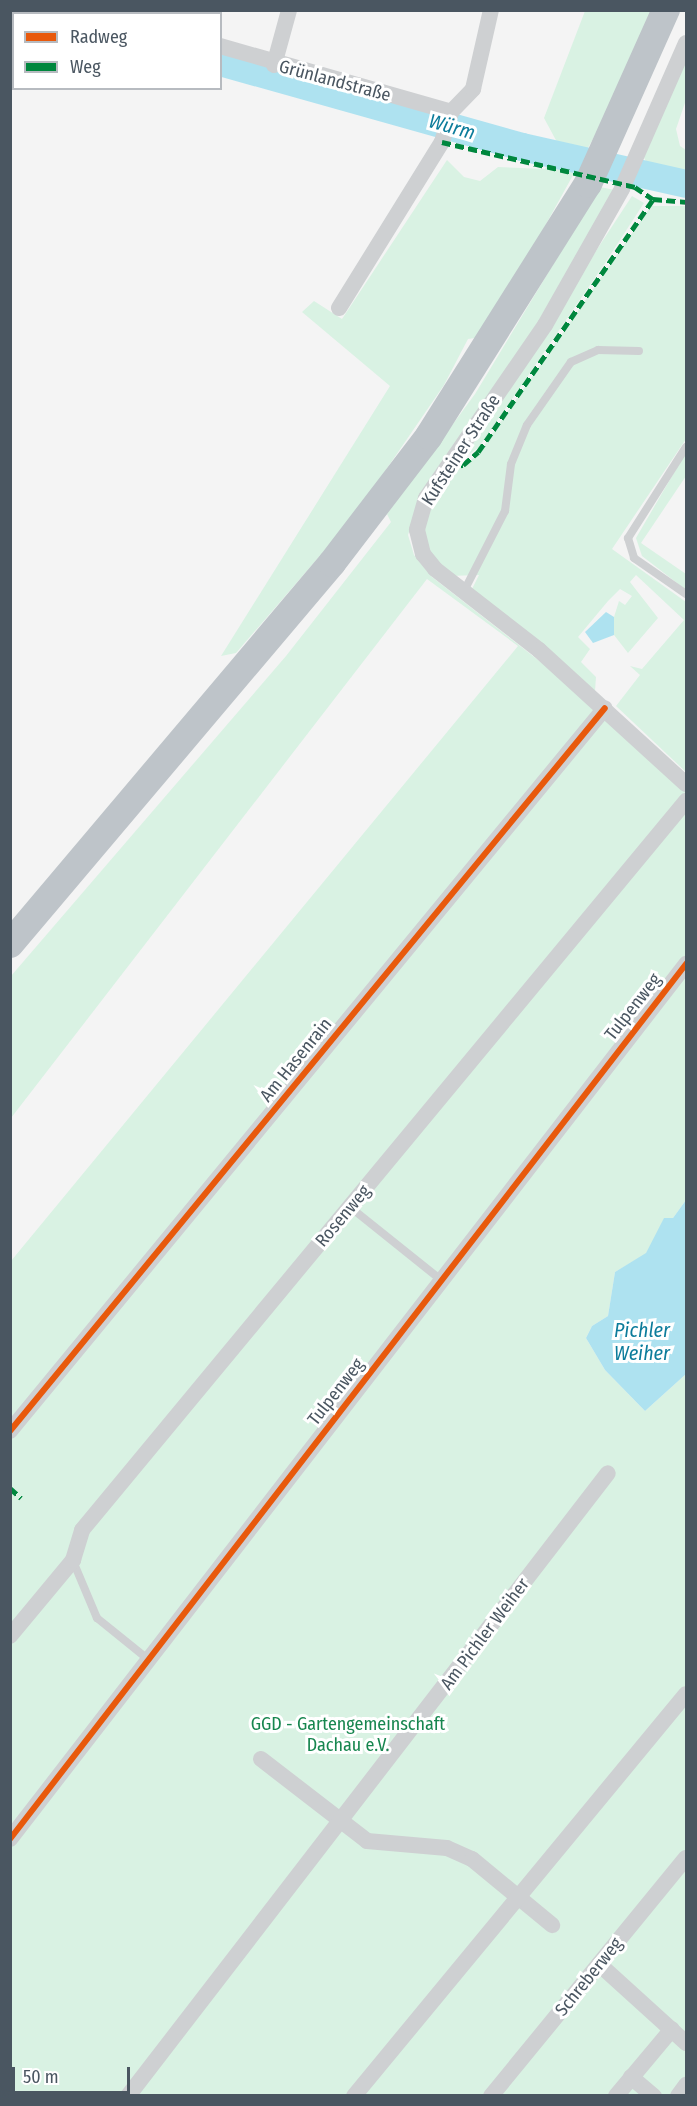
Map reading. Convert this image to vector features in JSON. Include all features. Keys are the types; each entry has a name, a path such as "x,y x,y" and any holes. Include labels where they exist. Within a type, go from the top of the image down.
{"highway":[{"path":"10,944 325,571 429,436 516,306 593,172 666,10"}],"street":[{"path":"274,65 289,10"},
{"path":"339,308 444,137 451,112 473,89 491,10"},
{"name":"Kufsteiner Straße","path":"687,43 622,189 545,325 426,498 417,530 423,554 605,708 687,784"},
{"name":"Grünlandstraße","path":"222,47 274,65 451,112"},
{"name":"Am Hasenrain","path":"10,1431 605,708"},
{"name":"Rosenweg","path":"10,1636 73,1560 82,1530 687,801"},
{"name":"Tulpenweg","path":"10,1839 687,964"},
{"name":"Am Pichler Weiher","path":"128,2096 608,1473"},
{"path":"354,2096 687,1694"},
{"path":"261,1759 339,1823 367,1841 447,1848 472,1859 552,1925"},
{"name":"Schreberweg","path":"491,2096 687,1858"},
{"path":"599,1964 687,2043"},
{"path":"616,2096 672,2029"},
{"path":"631,2077 654,2096"},
{"path":"678,2096 687,2085"}],"lane":[{"path":"464,591 505,511 511,464 527,425 565,370 598,350 639,351"},
{"path":"687,447 628,538 634,558 687,594"},
{"path":"350,1207 441,1280"},
{"path":"73,1560 97,1618 148,1660"}],"green space":[{"path":"585,11 654,11 605,117 507,295 482,337 468,339 444,385 355,515 236,653 221,656 390,386 302,312 314,301 342,319 447,160 464,177 480,181 498,167 545,169 558,144 544,118"},
{"path":"686,43 686,100 676,129 680,146 686,150 686,184 655,177 640,151"},
{"name":"GGD - Gartengemeinschaft Dachau e.V.","path":"600,187 615,190 521,351 421,493 408,535 414,555 432,577 556,674 686,793 686,1200 673,1218 664,1219 646,1254 615,1272 608,1316 592,1326 586,1338 605,1370 645,1411 686,1374 686,2095 11,2095 11,1261 518,646 427,579 11,1118 11,976 286,656 391,522 387,514 475,394"},
{"path":"632,196 644,203 605,263 479,447 456,464"},
{"path":"651,206 686,206 686,439 612,549 686,602 686,772 616,706 640,675 630,666 642,669 684,620 636,575 630,582 658,618 628,653 614,635 614,617 619,601 625,605 632,596 620,589 608,601 578,637 590,649 581,662 596,677 595,691 472,589 479,575 450,576 427,549 423,532 435,496 453,469 465,467 483,447"},
{"path":"686,452 686,476 641,543 686,574 686,590 642,556 636,538"}],"water":[{"path":"606,612 614,617 614,635 593,643 585,632"},
{"name":"Pichler Weiher","path":"686,1200 686,1374 645,1411 605,1370 586,1338 592,1326 608,1316 615,1272 646,1253 664,1218 673,1218"}],"waterway":[{"name":"Würm","path":"72,10 76,12"},
{"name":"Würm","path":"222,63 522,147 686,184"}],"marked path":[{"path":"442,142 635,187 653,199 686,202"},
{"path":"447,466 463,465 478,452 653,199"},
{"path":"10,1488 21,1498"}],"cycle path":[{"path":"10,1431 605,708"},
{"path":"10,1839 686,964"}]}
